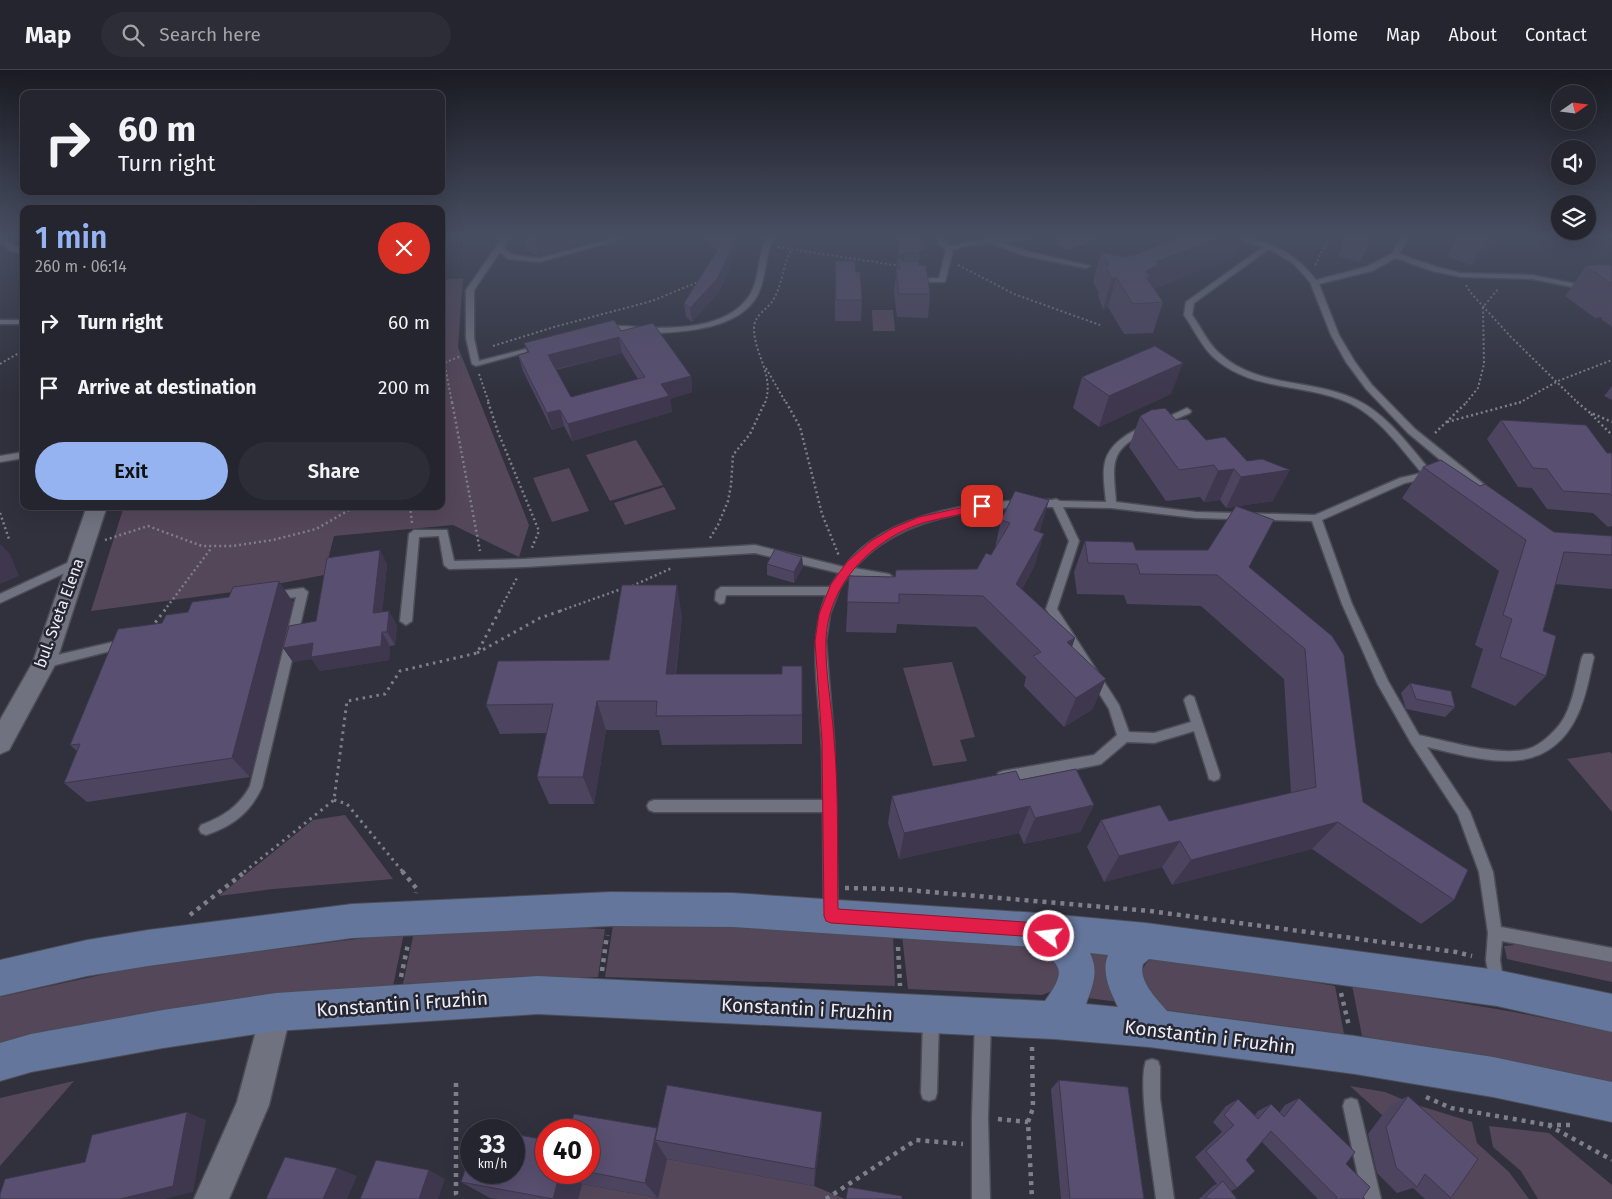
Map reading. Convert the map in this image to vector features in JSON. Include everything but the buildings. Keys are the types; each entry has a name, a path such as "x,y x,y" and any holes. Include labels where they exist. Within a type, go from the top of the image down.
{"street":[{"name":"bul. Sveta Elena","path":"0,743 44,663 96,510"},
{"path":"0,978 130,950 352,921 611,909 733,910 1038,930 1146,941 1332,950 1612,1012"},
{"path":"1038,930 1061,942 1068,948 1078,967 1078,982 1071,997 1043,1032"},
{"path":"1146,941 1130,950 1123,964 1125,978 1131,994 1157,1029"},
{"name":"Konstantin i Fruzhin","path":"0,1062 32,1053 163,1029 276,1012 538,995 983,1017 1043,1032 1157,1029 1355,1055 1493,1077 1612,1102"},
{"path":"211,1199 253,1105 276,1012"}],"lane":[{"path":"470,290 470,338 476,364 551,345"},
{"path":"598,332 617,327 643,330 674,329 708,324 735,314 751,300 755,290"},
{"path":"1207,290 1190,302 1188,315 1214,354 1237,370 1272,382 1352,401 1370,411 1428,474"},
{"path":"1318,290 1326,317 1341,346 1368,385 1397,418 1458,470 1497,499"},
{"path":"1595,290 1612,293"},
{"path":"0,322 20,322"},
{"path":"1111,505 1110,461 1118,449 1134,434 1187,411"},
{"path":"0,459 20,456"},
{"path":"831,916 828,741 820,641 824,614 834,591 847,571 875,543 897,530 923,520 982,506 1018,502 1111,505 1196,515 1316,518 1403,480 1458,470"},
{"path":"1056,502 1074,541 1052,608 1115,708 1124,737"},
{"path":"1316,518 1347,604 1383,683 1415,739 1463,812 1486,872 1495,933 1493,960 1497,988"},
{"path":"406,621 414,534 443,532 449,565 525,563 755,549 847,571 889,578"},
{"path":"0,599 80,555"},
{"path":"720,600 721,591 834,591"},
{"path":"206,829 232,818 247,803 256,787 303,592 258,598"},
{"path":"44,663 143,638"},
{"path":"1415,739 1490,755 1530,754 1550,741 1567,723 1576,701 1588,657"},
{"path":"1190,700 1214,775"},
{"path":"991,779 1097,760 1124,737 1154,738 1198,725"},
{"path":"654,806 828,806"},
{"path":"1495,933 1612,955"},
{"path":"929,1093 931,1015"},
{"path":"981,1199 980,1116 983,1017"},
{"path":"1152,1067 1152,1098 1166,1199"},
{"path":"1351,1106 1372,1199"}],"path":[{"path":"483,564 445,366 446,362 554,327 652,301 679,290"},
{"path":"777,290 772,302 761,312 753,326 756,347 764,365 800,427 813,471 822,514 847,571"},
{"path":"1004,290 1038,304 1100,325"},
{"path":"1469,290 1510,336 1612,435"},
{"path":"1483,307 1498,290"},
{"path":"1435,433 1471,398 1478,388 1484,364 1485,316 1483,307"},
{"path":"0,364 20,352"},
{"path":"1447,422 1517,404 1558,381 1612,360"},
{"path":"476,364 498,432 539,531 525,563 477,653"},
{"path":"187,917 334,800 347,701 384,694 400,671 477,653 540,618 640,583 669,570 697,552 712,535 724,512 732,480 733,455 755,427 756,418 764,404 768,392 764,365"},
{"path":"1589,412 1612,422"},
{"path":"80,555 148,526 192,543 213,547 273,540 316,529 349,510"},
{"path":"0,513 8,539"},
{"path":"143,638 213,547"},
{"path":"334,800 347,804 417,888"},
{"path":"1332,950 1355,1055"},
{"path":"1032,1199 1028,1122 1033,1108 1043,1032"},
{"path":"456,1083 455,1162 456,1194 458,1199"},
{"path":"1418,1094 1451,1108 1548,1125 1612,1160"},
{"path":"1003,1119 1028,1122"},
{"path":"826,1199 916,1140 980,1146"}],"shaded area":[{"path":"445,290 462,290 458,347 529,525 519,557 453,525 334,536 324,575 240,591 91,611 123,510 445,510"},
{"path":"872,310 893,310 895,331 873,331"},
{"path":"636,440 663,485 610,501 586,455"},
{"path":"569,468 589,511 552,522 533,478"},
{"path":"664,487 676,509 625,525 614,503"},
{"path":"952,662 975,737 960,740 967,761 933,766 903,668"},
{"path":"1610,752 1612,754 1612,812 1567,759"},
{"path":"345,815 393,879 273,889 219,896 313,820"},
{"path":"613,925 722,925 893,934 895,986 605,977"},
{"path":"605,929 598,977 492,979 403,984 414,932"},
{"path":"404,933 393,986 297,994 116,1019 0,1045 0,997 137,967"},
{"path":"902,935 1037,942 1062,962 1057,989 1042,995 908,989"},
{"path":"1527,944 1612,962 1612,982 1507,959 1504,946"},
{"path":"1082,945 1112,948 1119,1002 1088,998 1093,982 1094,970"},
{"path":"1159,955 1335,986 1344,1034 1166,1010 1140,982 1147,962"},
{"path":"1352,985 1514,1012 1612,1032 1612,1082 1362,1036"},
{"path":"74,1081 0,1166 0,1098"},
{"path":"1350,1086 1385,1092 1414,1104 1472,1122 1477,1143 1509,1172 1529,1199 1433,1199 1382,1115"},
{"path":"1489,1126 1549,1133 1612,1185 1612,1199 1538,1199 1521,1171 1493,1147"},
{"path":"667,1159 814,1186 845,1199 578,1199 582,1184 658,1198"}],"route":[{"path":"982,506 950,512 923,520 897,530 875,543 851,565 835,587 824,614 820,641 828,741 831,916 1038,930 1049,936"}]}
